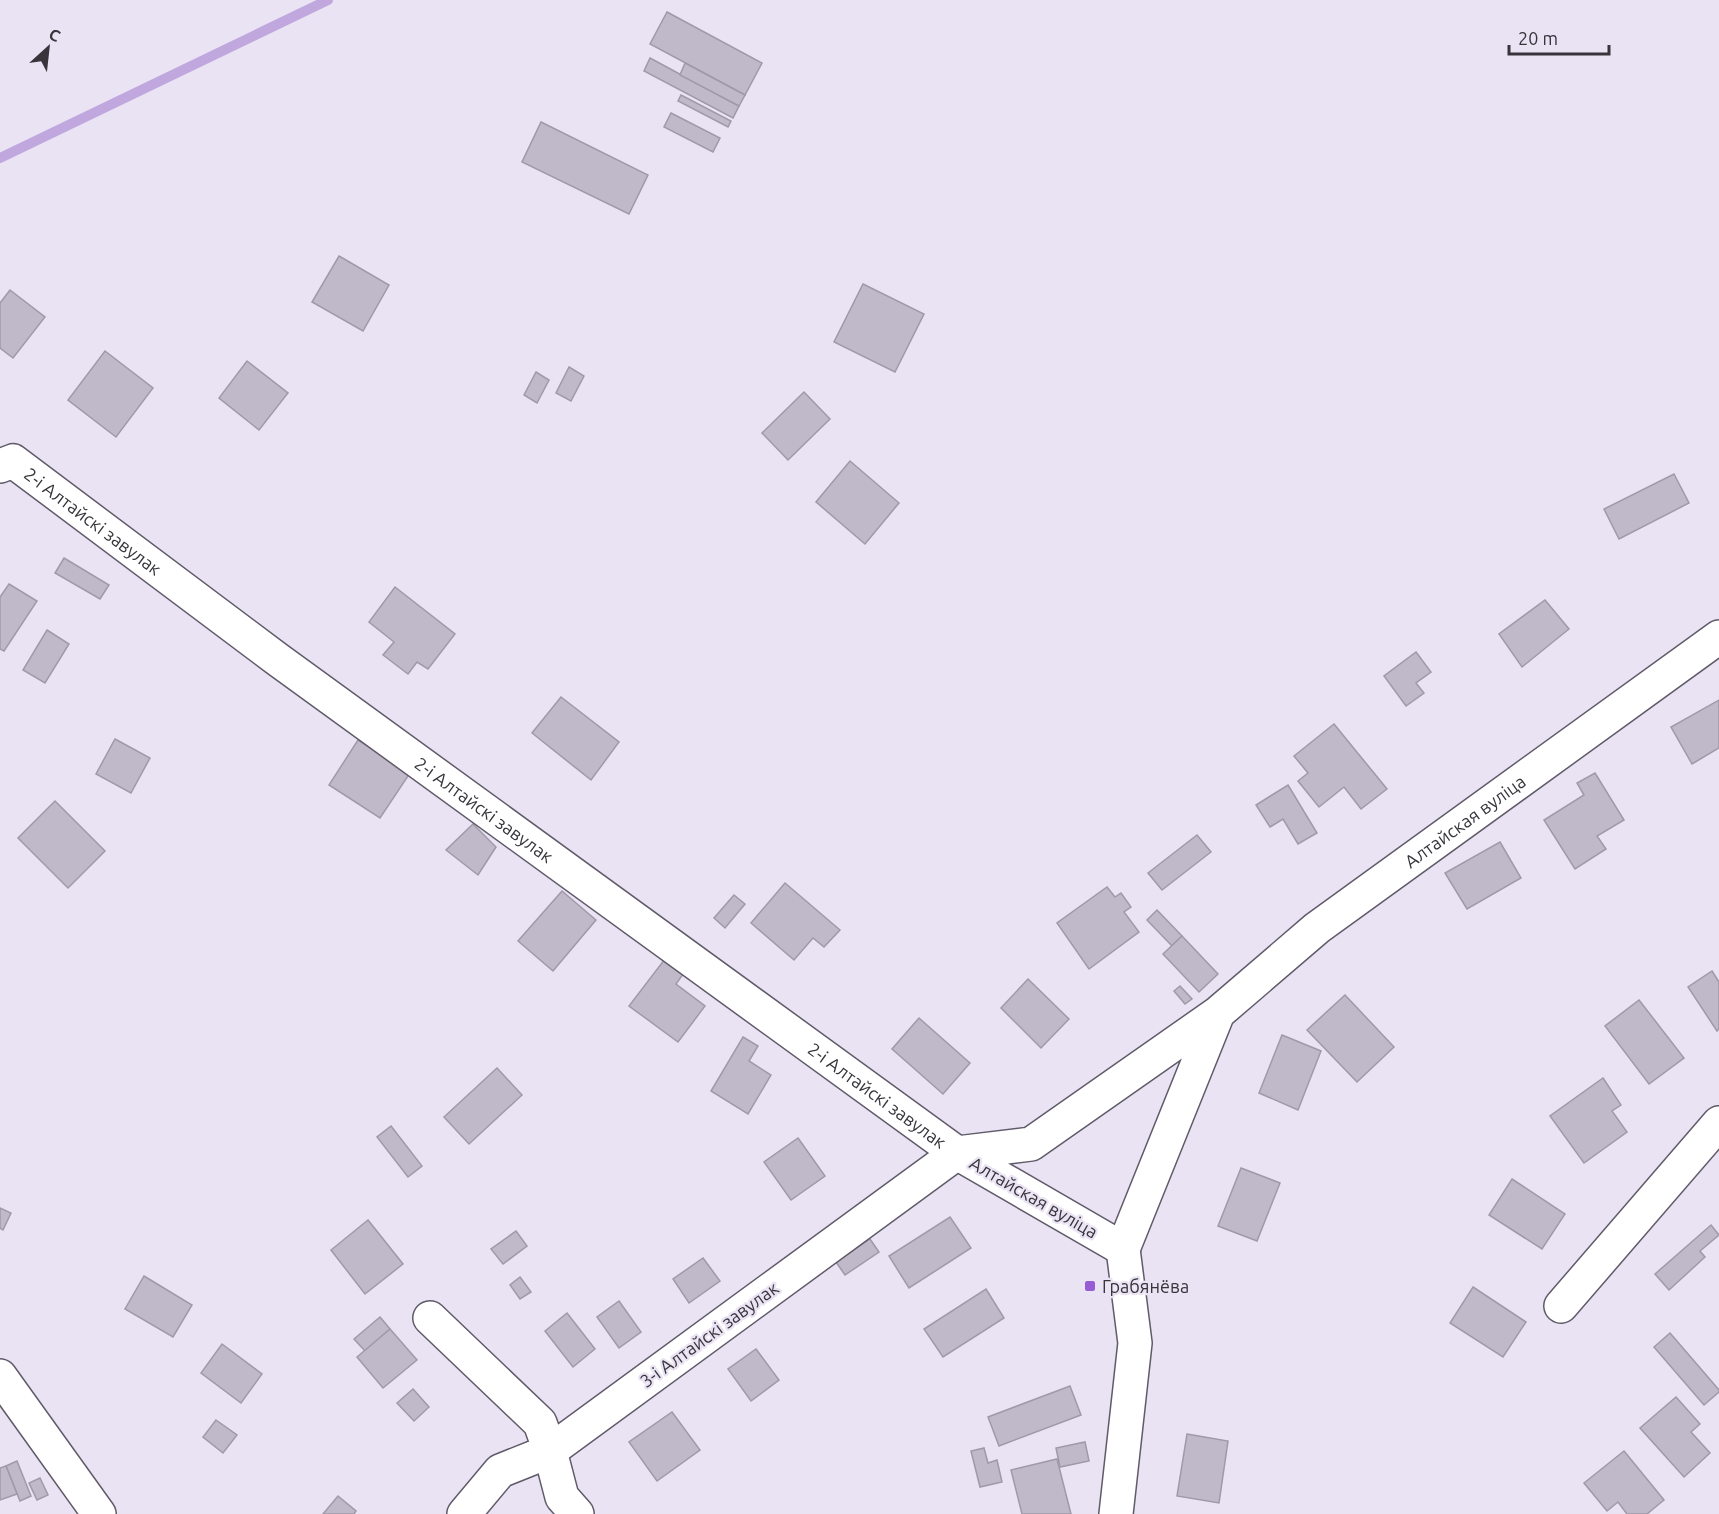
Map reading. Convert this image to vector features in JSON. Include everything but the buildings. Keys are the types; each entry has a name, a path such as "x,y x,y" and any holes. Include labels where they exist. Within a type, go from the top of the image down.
{"street":[{"name":"2-і Алтайскі завулак","path":"7,464 957,1153"},
{"name":"Алтайская вуліца","path":"957,1153 1031,1144 1218,1013 1317,928 1719,637"},
{"name":"Алтайская вуліца","path":"1116,1514 1135,1343 1123,1249 1218,1013"},
{"path":"1561,1306 1719,1123"},
{"name":"Алтайская вуліца","path":"957,1153 1123,1249"},
{"name":"3-і Алтайскі завулак","path":"464,1514 500,1471 550,1451 957,1153"},
{"path":"430,1318 540,1423 562,1497 577,1514"},
{"path":"0,1376 99,1514"}],"waterway":[{"path":"0,158 328,0"}],"place":[{"name":"Грабянёва","path":"1090,1286"}]}
